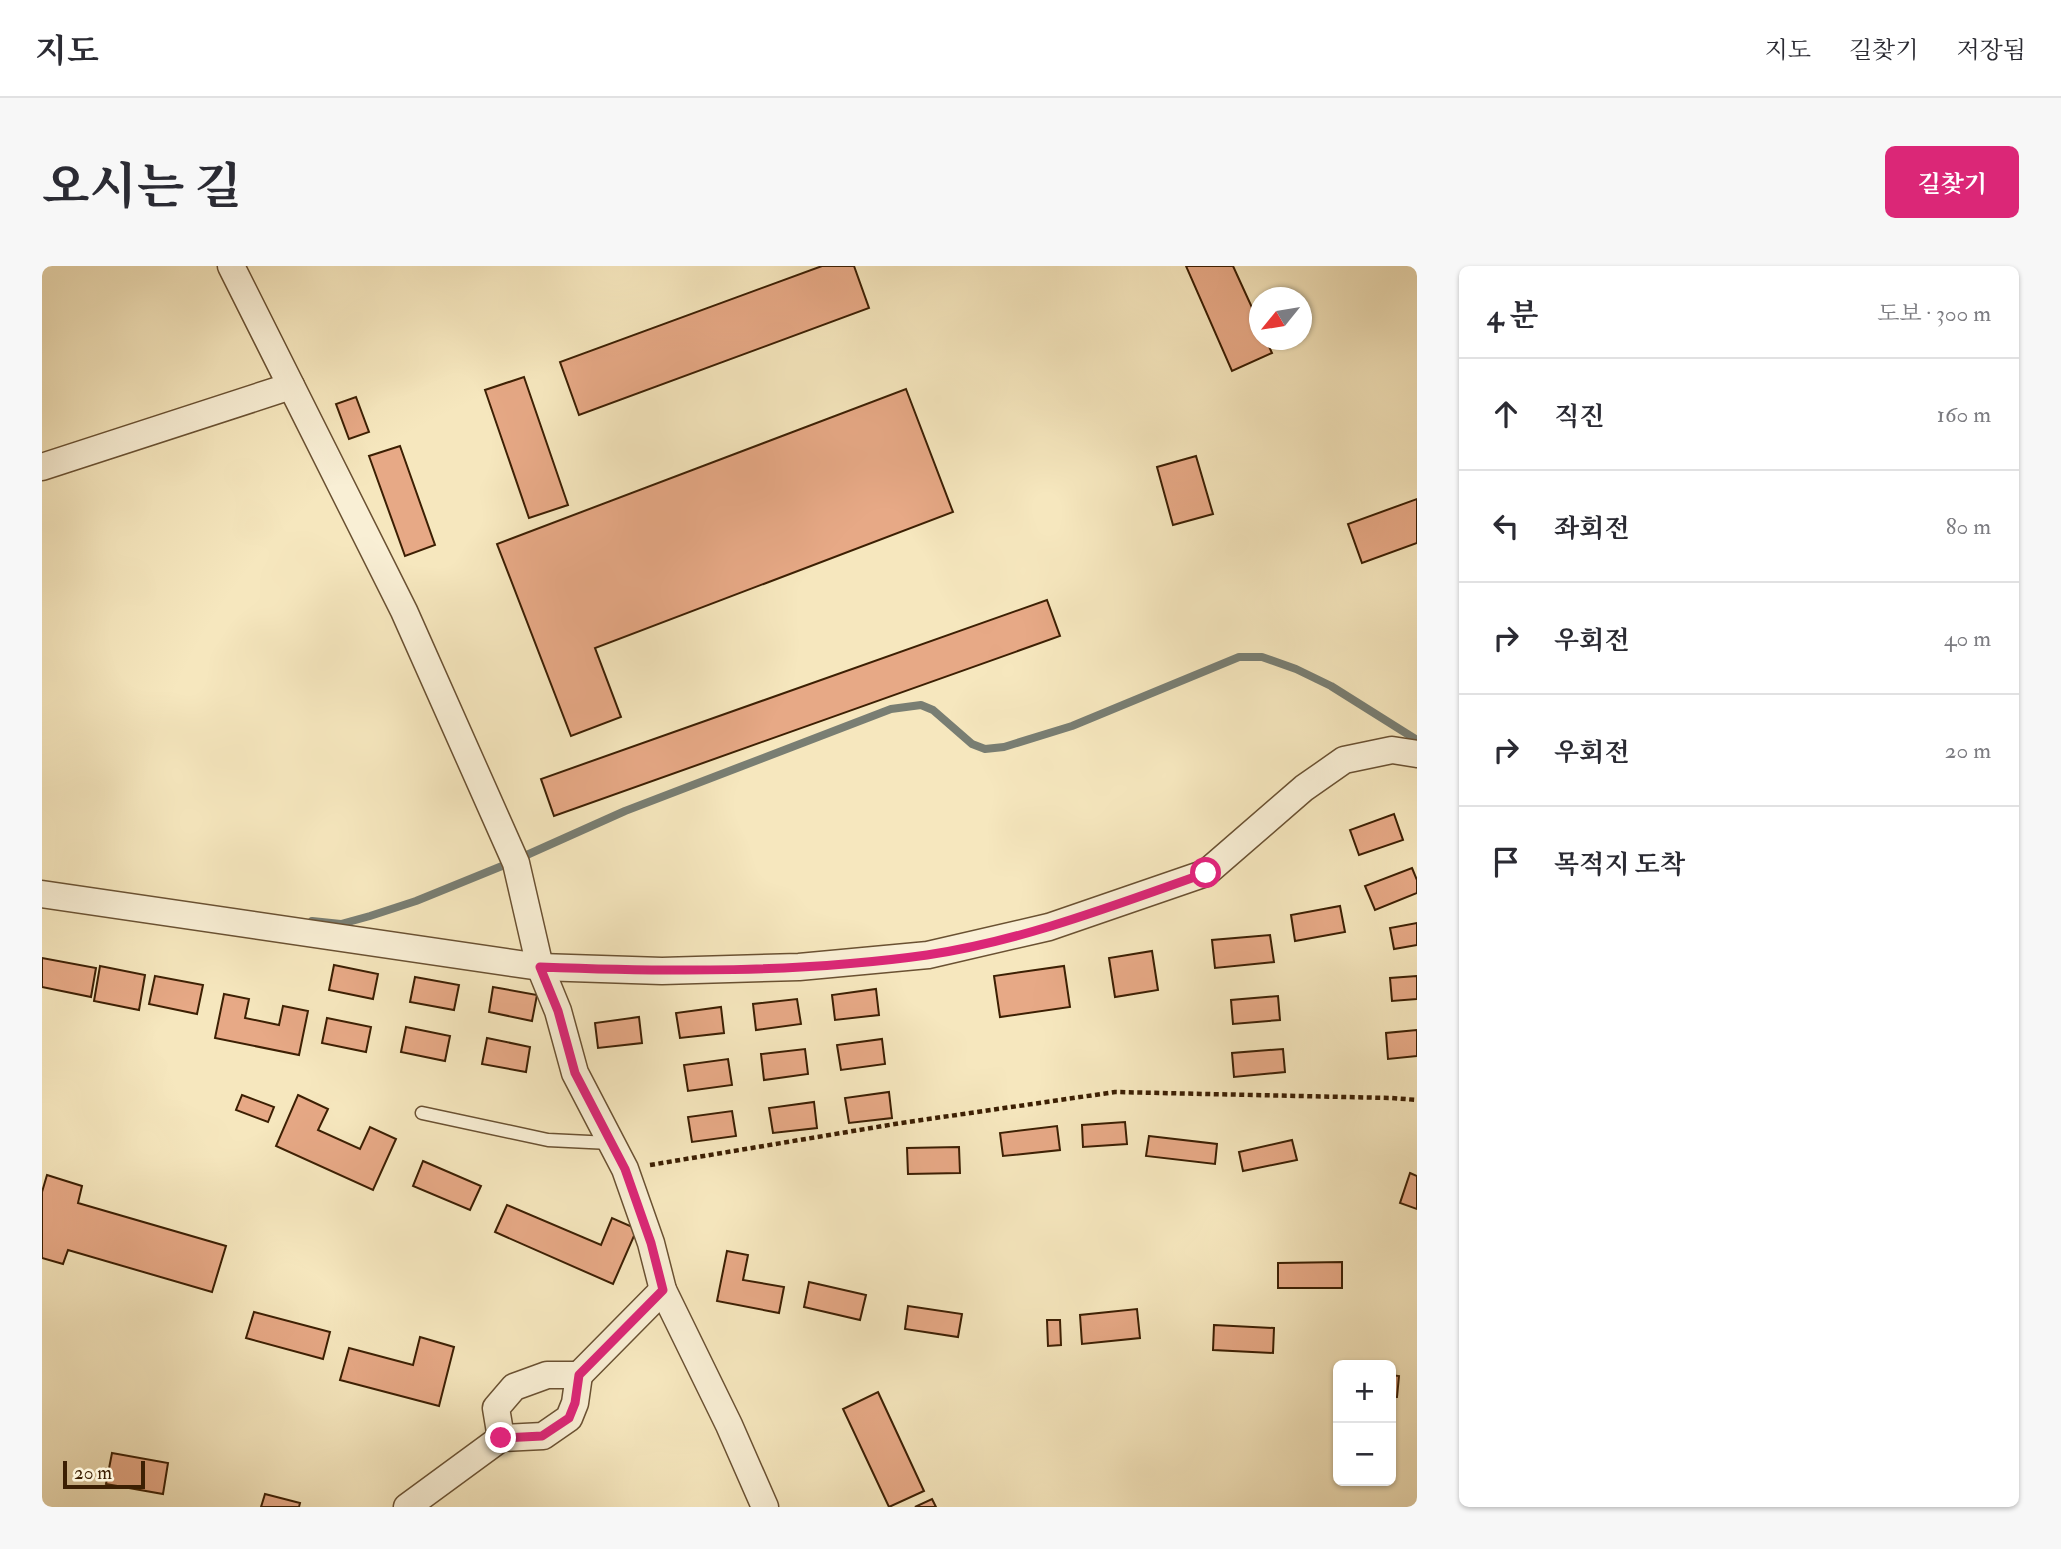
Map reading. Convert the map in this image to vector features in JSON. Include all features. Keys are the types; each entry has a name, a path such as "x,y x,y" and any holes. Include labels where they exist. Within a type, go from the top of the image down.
{"street":[{"path":"231,266 404,611 516,863 540,967 558,1011 575,1073 625,1169 651,1243 663,1290 729,1424 765,1507"},
{"path":"42,467 291,386"},
{"path":"42,894 540,967 662,971 799,967 928,955 1049,927 1206,873 1304,788 1344,760 1392,750 1417,754"},
{"path":"407,1507 501,1438 542,1436 569,1418 575,1403 579,1375 663,1290"},
{"path":"501,1438 496,1408 514,1387 547,1375 579,1375"}],"lane":[{"path":"422,1113 548,1140 611,1143"}],"path":[{"path":"625,1169 901,1123 1115,1092 1417,1100"}],"building":[{"path":"822,266 854,266 869,308 579,415 560,362"},
{"path":"1186,266 1233,266 1249,301 1249,350 1271,350 1272,353 1232,371"},
{"path":"524,377 568,505 529,518 485,390"},
{"path":"906,389 953,512 595,648 621,717 571,736 497,544"},
{"path":"356,397 369,432 349,439 336,404"},
{"path":"400,446 435,545 405,556 369,456"},
{"path":"1196,456 1213,514 1173,525 1157,467"},
{"path":"1417,499 1417,543 1362,563 1348,524"},
{"path":"1047,600 1060,636 554,816 541,779"},
{"path":"1394,814 1403,840 1359,855 1350,830"},
{"path":"1412,868 1417,880 1417,893 1375,910 1365,886"},
{"path":"1340,906 1345,932 1295,941 1291,915"},
{"path":"1417,923 1417,945 1394,949 1390,928"},
{"path":"1270,935 1274,962 1215,968 1212,940"},
{"path":"1152,951 1158,990 1115,997 1109,958"},
{"path":"42,958 96,968 91,997 42,987"},
{"path":"334,965 378,974 373,999 329,990"},
{"path":"100,966 145,975 139,1010 94,1001"},
{"path":"1064,966 1070,1007 1000,1017 994,976"},
{"path":"155,976 203,985 197,1014 149,1004"},
{"path":"1417,976 1417,999 1392,1001 1390,978"},
{"path":"415,977 459,985 454,1010 410,1002"},
{"path":"493,987 537,995 532,1021 489,1012"},
{"path":"876,989 879,1015 835,1020 832,995"},
{"path":"224,994 249,999 245,1018 279,1025 283,1006 308,1011 299,1055 215,1038"},
{"path":"1278,996 1280,1020 1233,1024 1231,1000"},
{"path":"797,999 801,1024 756,1030 753,1004"},
{"path":"721,1007 724,1033 680,1038 676,1013"},
{"path":"639,1017 642,1043 598,1048 595,1023"},
{"path":"327,1018 371,1027 366,1052 322,1043"},
{"path":"406,1027 450,1036 445,1061 401,1052"},
{"path":"1417,1030 1417,1056 1388,1059 1386,1033"},
{"path":"487,1038 530,1047 526,1072 482,1064"},
{"path":"882,1039 885,1064 841,1070 837,1045"},
{"path":"805,1049 808,1074 764,1080 761,1054"},
{"path":"1283,1049 1285,1072 1234,1077 1232,1053"},
{"path":"728,1059 732,1085 688,1091 684,1065"},
{"path":"889,1092 892,1118 849,1123 845,1098"},
{"path":"242,1095 274,1107 268,1122 236,1110"},
{"path":"298,1095 328,1109 318,1130 360,1149 370,1127 396,1139 373,1190 276,1146"},
{"path":"814,1102 817,1128 773,1133 769,1108"},
{"path":"732,1111 736,1136 692,1142 688,1117"},
{"path":"1125,1122 1127,1144 1083,1147 1082,1125"},
{"path":"1057,1126 1060,1150 1003,1156 1000,1133"},
{"path":"1149,1136 1217,1144 1215,1164 1146,1156"},
{"path":"1292,1140 1297,1160 1243,1171 1239,1152"},
{"path":"959,1147 960,1173 908,1174 907,1148"},
{"path":"423,1161 481,1186 470,1210 413,1186"},
{"path":"1410,1173 1417,1176 1417,1209 1400,1203"},
{"path":"47,1175 82,1186 78,1203 226,1246 212,1292 68,1250 63,1264 42,1258 42,1192"},
{"path":"507,1205 601,1245 612,1218 637,1229 613,1284 495,1232"},
{"path":"727,1251 748,1255 743,1280 784,1287 779,1313 717,1301"},
{"path":"1342,1262 1342,1288 1278,1288 1278,1263"},
{"path":"809,1282 866,1295 860,1320 804,1307"},
{"path":"908,1306 962,1314 958,1337 905,1329"},
{"path":"1137,1309 1140,1338 1082,1344 1080,1315"},
{"path":"254,1312 330,1332 323,1359 246,1338"},
{"path":"1047,1320 1060,1320 1061,1345 1048,1346"},
{"path":"1214,1325 1274,1328 1273,1353 1213,1350"},
{"path":"420,1337 454,1347 439,1406 340,1380 349,1348 413,1365"},
{"path":"1396,1376 1399,1376 1396,1397"},
{"path":"878,1392 924,1491 889,1507 843,1409"},
{"path":"112,1453 168,1463 163,1494 106,1484"},
{"path":"265,1494 300,1503 299,1507 261,1507"},
{"path":"932,1499 936,1507 915,1507"}],"waterway":[{"path":"520,858 625,811 891,709 921,705 933,710 972,744 985,749 1004,747 1072,726 1239,657 1262,657 1296,669 1331,686 1417,740"},
{"path":"312,921 341,924 370,916 416,901 502,866"}],"route":[{"path":"501,1438 542,1436 569,1418 575,1403 579,1375 663,1290 651,1243 625,1169 575,1073 558,1011 540,967 662,971 799,967 928,955 1049,927 1206,873"}]}
